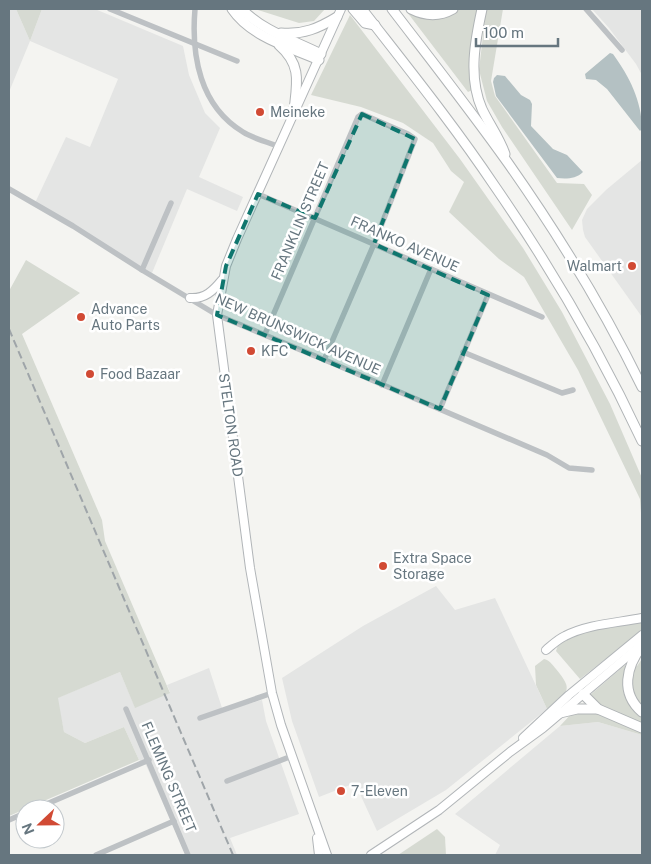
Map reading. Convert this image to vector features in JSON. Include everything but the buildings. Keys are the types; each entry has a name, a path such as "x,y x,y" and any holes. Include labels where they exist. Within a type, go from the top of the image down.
{"highway":[{"path":"232,9 243,23 320,57"},
{"path":"242,9 275,36 296,68 297,85 294,110"},
{"path":"353,9 365,23 375,25"},
{"path":"362,9 472,154 527,234 556,279 599,355 642,441"},
{"path":"392,9 508,162 540,210 593,295 642,387"},
{"path":"410,9 430,15 442,14 453,9"},
{"path":"482,9 475,49 476,87 481,106 501,142 508,162"},
{"path":"275,36 312,30 340,12"},
{"path":"642,645 632,660 627,682 632,701 642,712"},
{"path":"583,694 598,710"},
{"path":"560,713 577,709 598,710 642,728"}],"main road":[{"name":"STELTON ROAD","path":"327,855 272,693 250,568 217,315 226,266 280,147 294,110 304,94 340,12"},
{"path":"190,298 204,297 214,291 223,279"},
{"path":"546,650 570,634 642,618"},
{"path":"510,752 569,695 642,634"},
{"path":"370,855 380,853 440,810 510,752 543,728 642,645"},
{"path":"317,828 319,855"}],"street":[{"path":"110,9 237,61"},
{"path":"195,9 197,62 201,79 209,97 221,114 233,126 246,134 280,147"},
{"path":"586,9 622,50"},
{"name":"FRANKLIN STREET","path":"265,334 358,116 362,114 408,134 415,139 374,244"},
{"name":"NEW BRUNSWICK AVENUE","path":"9,189 73,226 217,315 547,455 569,468 592,470"},
{"name":"FRANKO AVENUE","path":"258,194 542,317"},
{"path":"142,270 171,203"},
{"path":"324,360 374,244"},
{"path":"382,384 431,269"},
{"path":"440,409 488,295"},
{"path":"463,352 562,393 574,390"},
{"path":"200,718 272,693"},
{"name":"FLEMING STREET","path":"126,709 188,855"},
{"path":"227,781 292,756"},
{"path":"58,799 149,760"},
{"path":"96,855 174,821"}],"highlighted area":[{"path":"362,114 415,139 374,244 488,295 440,409 217,315 226,266 258,194 315,218"}],"shaded area":[{"path":"9,9 16,9 30,41 9,92"},
{"path":"16,9 42,9 30,41"},
{"path":"42,9 95,9 183,46 189,75 205,113 220,128 199,177 243,197 237,211 187,189 152,273 35,203 66,137 90,147 118,79 30,41"},
{"path":"257,9 325,9 314,21 299,23"},
{"path":"459,9 478,9 470,56 472,90 468,92 407,12 421,17 433,18 446,16"},
{"path":"486,9 503,9 491,81 495,96 557,183 584,184 592,195 572,230 502,127 487,101 479,70"},
{"path":"592,9 642,9 642,75 609,28"},
{"path":"350,15 460,159 523,248 562,312 610,404 642,478 642,527 640,499 578,370 524,277 499,259 449,212 464,182 451,171 433,143 403,123 361,107 311,95"},
{"path":"610,53 619,62 634,89 640,109 642,129 640,131 607,89 596,80 586,79 585,74"},
{"path":"497,75 505,76 521,95 530,100 532,104 531,126 553,149 567,155 583,172 574,177 557,178 496,96 493,82"},
{"path":"642,160 642,317 585,237 582,220 587,209 606,190"},
{"path":"26,260 80,293 22,334 102,520 105,541 170,693 135,708 120,672 58,698 64,732 85,743 124,727 139,760 48,799 15,799 15,813 9,816 9,291"},
{"path":"436,586 455,610 495,598 547,709 446,790 377,831 355,783 319,797 292,721 282,678 363,626"},
{"path":"642,622 642,629 635,636 580,679 556,651 558,645 578,635 599,629"},
{"path":"544,659 555,667 567,687 564,694 547,709 536,685 535,666"},
{"path":"642,659 642,708 632,689 632,667 637,666"},
{"path":"625,665 624,679 642,716 642,726 600,707 589,696"},
{"path":"209,668 223,711 262,700 266,721 299,814 230,838 237,855 186,855 146,765 139,760 124,727 85,743 64,732 57,698 120,672 135,707 170,692 167,685"},
{"path":"573,712 600,714 642,732 642,735 598,722 560,726"},
{"path":"598,722 642,735 642,855 495,855 500,845 455,814 560,726"},
{"path":"437,829 445,837 446,855 398,855"}],"railway":[{"path":"9,329 233,855"}],"place":[{"name":"Meineke","path":"260,112"},
{"name":"Walmart","path":"632,266"},
{"name":"Advance Auto Parts","path":"81,317"},
{"name":"KFC","path":"251,351"},
{"name":"Food Bazaar","path":"90,374"},
{"name":"Extra Space Storage","path":"383,566"},
{"name":"7-Eleven","path":"341,791"}]}
